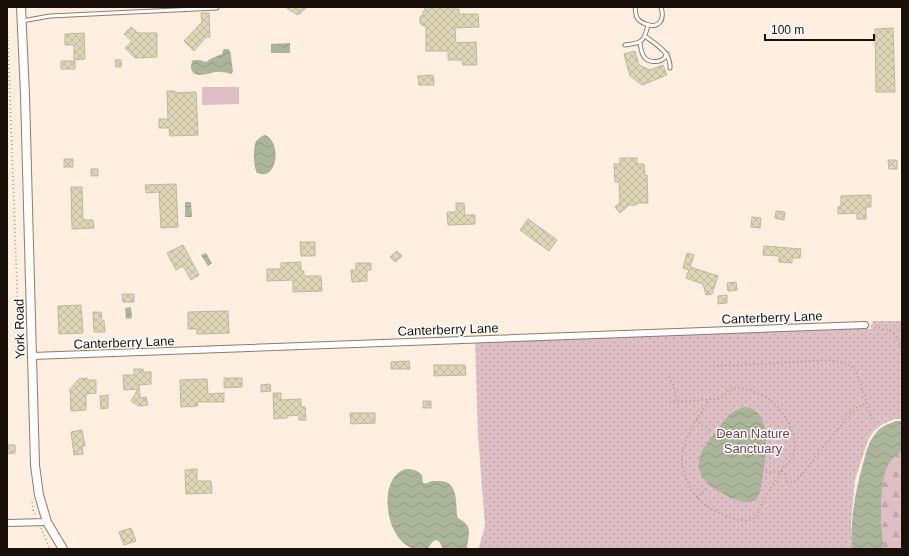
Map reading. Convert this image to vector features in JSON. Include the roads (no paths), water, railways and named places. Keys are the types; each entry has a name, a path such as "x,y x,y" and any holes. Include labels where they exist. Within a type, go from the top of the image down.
{"main road":[{"name":"York Road","path":"21,7 26,102 36,472 46,522 64,549"}],"street":[{"name":"Canterberry Lane","path":"32,356 865,325"},
{"path":"7,524 46,522"}],"lane":[{"path":"635,7 636,18 640,22 648,25 658,24 661,21 663,17 661,7"},
{"path":"22,21 50,16 217,8"},
{"path":"625,45 640,43 646,37 648,25"},
{"path":"646,37 667,54 670,68"},
{"path":"640,43 642,53 646,60 660,61 667,54"}],"water":[{"path":"290,43 290,53 271,53 271,44"},
{"path":"224,49 228,49 230,51 233,72 231,74 225,72 215,72 199,75 193,72 191,65 193,60 206,62 222,54"},
{"path":"265,135 273,142 276,154 275,161 270,171 264,174 257,173 254,162 254,152 256,141"},
{"path":"185,202 191,202 192,217 185,217"},
{"path":"206,253 212,263 208,266 201,255"},
{"path":"131,307 132,318 126,319 125,308"},
{"path":"744,407 755,410 761,418 765,429 766,442 764,470 760,492 758,497 752,502 743,502 733,499 718,491 704,478 699,467 701,453 707,443 727,417 734,411"},
{"path":"896,421 902,421 902,451 892,459 887,467 884,478 881,516 884,549 852,549 854,506 868,448 873,436 880,429"},
{"path":"404,469 417,471 422,475 423,483 432,481 445,482 450,484 453,488 456,499 457,516 469,529 467,549 443,549 437,540 432,542 427,549 415,549 405,544 398,536 388,513 389,488 394,478 401,471"}],"park label":[{"name":"Dean Nature Sanctuary","path":"753,440"}]}
